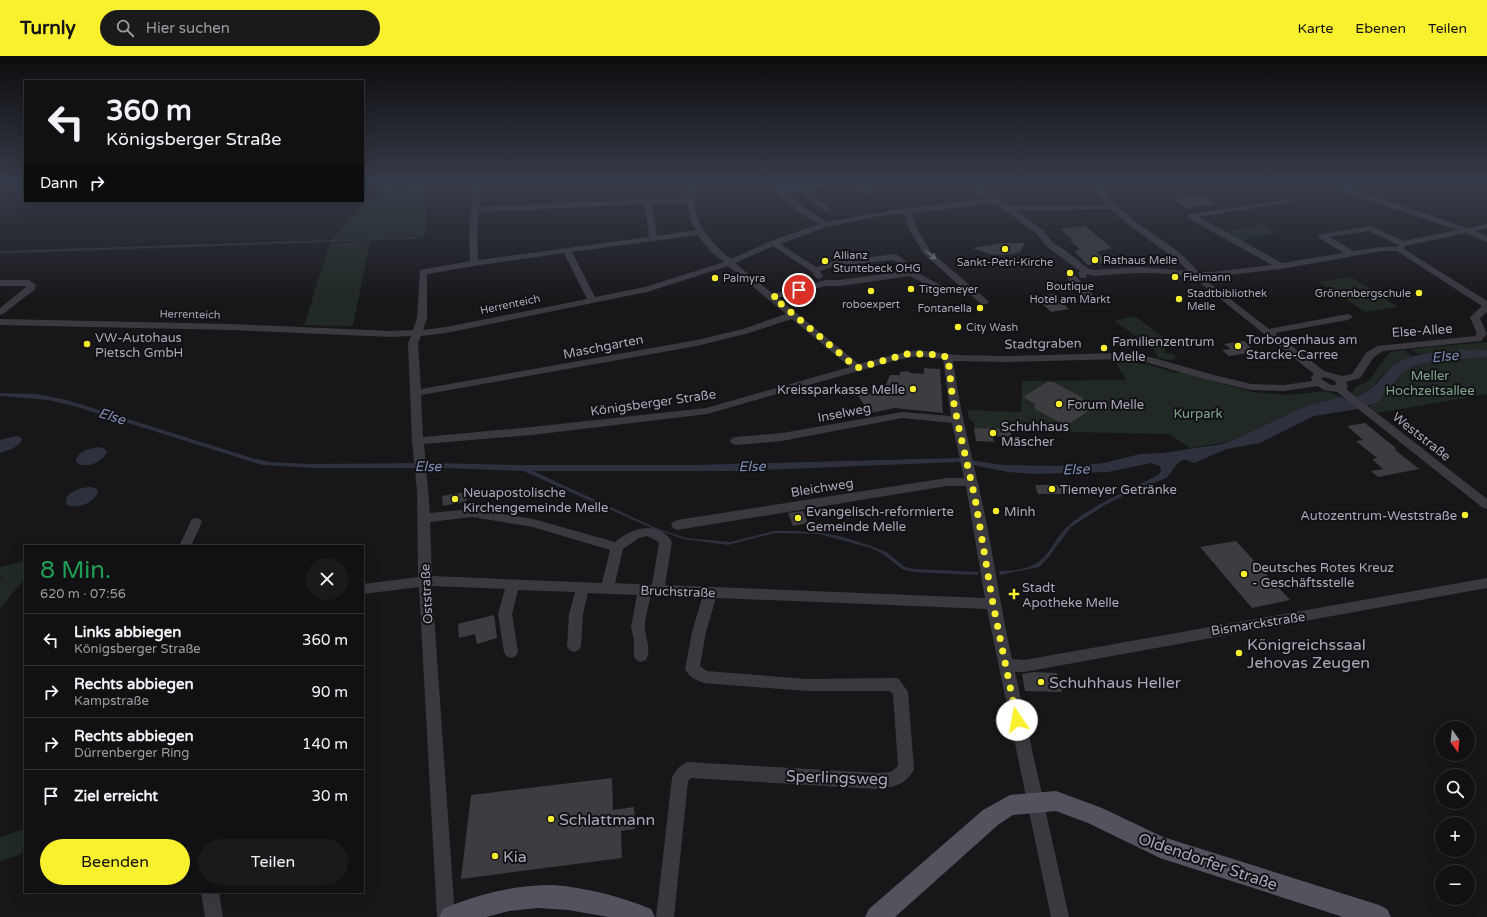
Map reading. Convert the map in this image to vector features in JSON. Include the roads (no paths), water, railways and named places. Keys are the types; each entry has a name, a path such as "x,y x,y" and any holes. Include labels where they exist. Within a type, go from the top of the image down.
{"main road":[{"name":"Oldendorfer Straße","path":"878,917 991,817 1010,805 1056,801 1094,815 1160,847 1379,917"},
{"path":"451,917 496,903 517,899 552,898 572,899 611,906 643,917"}],"street":[{"path":"475,223 474,263 700,232"},
{"path":"652,223 654,238"},
{"path":"696,223 700,232 714,249 857,368"},
{"name":"Herrenteich","path":"0,322 239,327 391,334 446,330 647,289 729,262 774,243 834,223"},
{"path":"911,223 912,227 927,252 984,302"},
{"path":"1027,223 1041,234 1050,246 1059,250 1084,274 1158,270 1195,275 1212,275 1281,266 1401,246 1487,226"},
{"path":"1131,223 1151,236 1188,265 1195,275 1267,332 1319,379"},
{"path":"1204,223 1281,266"},
{"path":"1447,223 1475,233 1487,240"},
{"name":"Else-Allee","path":"1343,388 1356,376 1370,355 1380,348 1478,339 1482,334 1475,316 1487,306 1401,246 1370,228 1322,236 1352,254"},
{"path":"774,243 815,270 826,283"},
{"path":"567,251 592,300"},
{"path":"815,270 835,264 896,256 911,273 922,279 925,287 945,291 966,285"},
{"name":"Oststraße","path":"446,917 425,581 423,491 419,457 413,343 422,318 423,272 474,263"},
{"path":"773,297 826,283 840,283 911,273"},
{"path":"0,282 29,283 32,285 31,288 0,312"},
{"name":"Maschgarten","path":"415,392 697,342 746,331 794,315"},
{"path":"1267,332 1348,317"},
{"name":"Königsberger Straße","path":"418,441 432,438 532,431 707,411 907,354 929,354 952,358"},
{"name":"Stadtgraben","path":"952,358 1123,356 1150,360 1212,378 1251,387 1284,388 1319,379"},
{"path":"952,358 952,394 957,420 970,476 1005,665 1060,917"},
{"name":"Weststraße","path":"1319,379 1328,375 1365,408 1487,505"},
{"name":"Inselweg","path":"736,441 782,438 902,415 957,420"},
{"name":"Bleichweg","path":"677,525 947,482 970,476"},
{"path":"423,518 472,513 533,523 617,547"},
{"path":"185,545 196,522"},
{"path":"607,588 617,547 633,535 646,531 662,537 666,542 659,583 650,591 638,627 641,640 641,656"},
{"name":"Bruchstraße","path":"364,589 425,581 993,604"},
{"name":"Bismarckstraße","path":"1005,665 1024,666 1487,583"},
{"path":"511,652 505,614 513,584"},
{"path":"574,646 576,614 583,587"},
{"name":"Sperlingsweg","path":"665,917 680,778 688,770 877,781 896,780 906,769 900,692 894,684 807,685 704,677 692,669 699,632 711,592"},
{"path":"210,893 214,917"}],"water":[{"name":"Else","path":"1487,350 1487,357 1434,361 1411,367 1401,374 1378,402 1358,409 1314,416 1260,443 1226,449 1195,463 1183,460 1177,464 1166,478 1105,505 1071,527 1047,559 1039,567 1000,575 999,571 1022,569 1035,564 1045,556 1064,530 1079,517 1089,510 1159,474 1161,471 1160,466 1151,463 1108,472 1034,474 1008,472 958,462 739,471 533,471 656,528 686,538 730,542 774,531 820,533 840,536 874,547 886,552 905,567 914,569 978,572 978,575 913,572 902,569 883,554 871,548 819,534 775,533 728,545 683,539 647,526 523,471 445,468 316,468 262,465 77,407 49,400 0,396 0,393 36,394 67,400 252,458 270,462 310,464 430,463 521,465 693,465 957,458 1003,465 1073,466 1104,463 1140,454 1163,453 1222,444 1308,405 1341,397 1353,398 1369,390 1395,365 1407,358 1429,353"},
{"path":"16,436 22,438 21,442 14,448 0,453 0,440"},
{"path":"100,447 107,452 98,462 84,465 76,462 79,455 82,453 89,449"},
{"path":"91,487 97,489 98,491 90,502 76,506 67,505 67,497 70,494 83,488"}],"waterway":[{"path":"0,252 418,238"}],"place":[{"name":"Sankt-Petri-Kirche","path":"1005,249"},
{"name":"Rathaus Melle","path":"1095,260"},
{"name":"Allianz Stuntebeck OHG","path":"825,261"},
{"name":"Boutique Hotel am Markt","path":"1070,273"},
{"name":"Fielmann","path":"1175,277"},
{"name":"Palmyra","path":"715,278"},
{"name":"Titgemeyer","path":"911,289"},
{"name":"roboexpert","path":"871,291"},
{"name":"Grönenbergschule","path":"1419,293"},
{"name":"Stadtbibliothek Melle","path":"1179,299"},
{"name":"Fontanella","path":"980,308"},
{"name":"City Wash","path":"958,327"},
{"name":"VW-Autohaus Pietsch GmbH","path":"87,344"},
{"name":"Torbogenhaus am Starcke-Carree","path":"1238,346"},
{"name":"Familienzentrum Melle","path":"1104,348"},
{"name":"Kreissparkasse Melle","path":"913,389"},
{"name":"Forum Melle","path":"1059,404"},
{"name":"Schuhhaus Mäscher","path":"993,433"},
{"name":"Tiemeyer Getränke","path":"1052,489"},
{"name":"Neuapostolische Kirchengemeinde Melle","path":"455,499"},
{"name":"Minh","path":"996,511"},
{"name":"Autozentrum-Weststraße","path":"1465,515"},
{"name":"Evangelisch-reformierte Gemeinde Melle","path":"798,518"},
{"name":"Deutsches Rotes Kreuz - Geschäftsstelle","path":"1244,574"},
{"name":"Stadt Apotheke Melle","path":"1014,594"},
{"name":"Königreichssaal Jehovas Zeugen","path":"1239,653"},
{"name":"Schuhhaus Heller","path":"1041,682"},
{"name":"Schlattmann","path":"551,819"},
{"name":"Kia","path":"495,856"}],"park label":[{"name":"Meller Hochzeitsallee","path":"1430,382"},
{"name":"Kurpark","path":"1198,413"}]}
